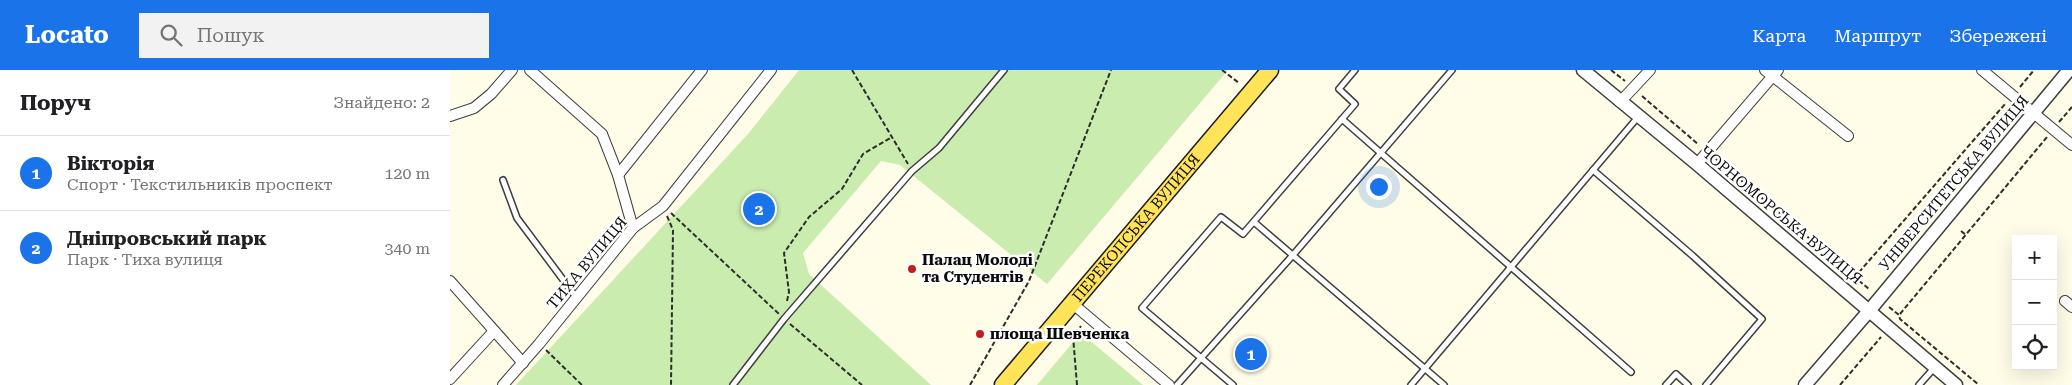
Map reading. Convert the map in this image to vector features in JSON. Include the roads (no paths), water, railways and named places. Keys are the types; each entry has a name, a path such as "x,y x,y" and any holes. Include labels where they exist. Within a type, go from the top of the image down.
{"main road":[{"name":"ПЕРЕКОПСЬКА ВУЛИЦЯ","path":"1003,385 1270,70"}],"street":[{"path":"450,116 474,108 491,94 512,70"},
{"path":"530,70 602,134 618,175 633,228"},
{"path":"618,175 702,70"},
{"name":"ТИХА ВУЛИЦЯ","path":"503,385 539,344 633,228 663,206 771,70"},
{"name":"ЧОРНОМОРСЬКА ВУЛИЦЯ","path":"1583,70 1697,164 1956,385"},
{"path":"1620,102 1650,70"},
{"path":"1982,70 2072,145"},
{"name":"УНІВЕРСИТЕТСЬКА ВУЛИЦЯ","path":"1805,385 1869,312 2069,70"},
{"path":"1697,164 1772,72 1848,136"},
{"path":"450,281 523,363"},
{"path":"1073,304 1169,385"},
{"path":"450,379 494,331"}],"lane":[{"path":"733,385 784,319 912,171 939,148 1004,70"},
{"path":"1233,385 1142,308 1221,218 1243,234 1254,222 1355,104 1339,89 1355,70"},
{"path":"1177,385 1293,256 1452,70"},
{"path":"1411,385 1638,117"},
{"path":"1342,119 1631,372"},
{"path":"1593,170 1693,256 1762,319 1706,385"},
{"path":"503,180 517,218 576,297"},
{"path":"1254,222 1444,385"},
{"path":"1919,385 1935,366"},
{"path":"1666,385 1676,374 1688,385"}],"place":[{"name":"Дніпровський парк","path":"759,209"},
{"name":"Палац Молоді та Студентів","path":"912,269"},
{"name":"площа Шевченка","path":"980,334"},
{"name":"Вікторія","path":"1251,354"}]}
